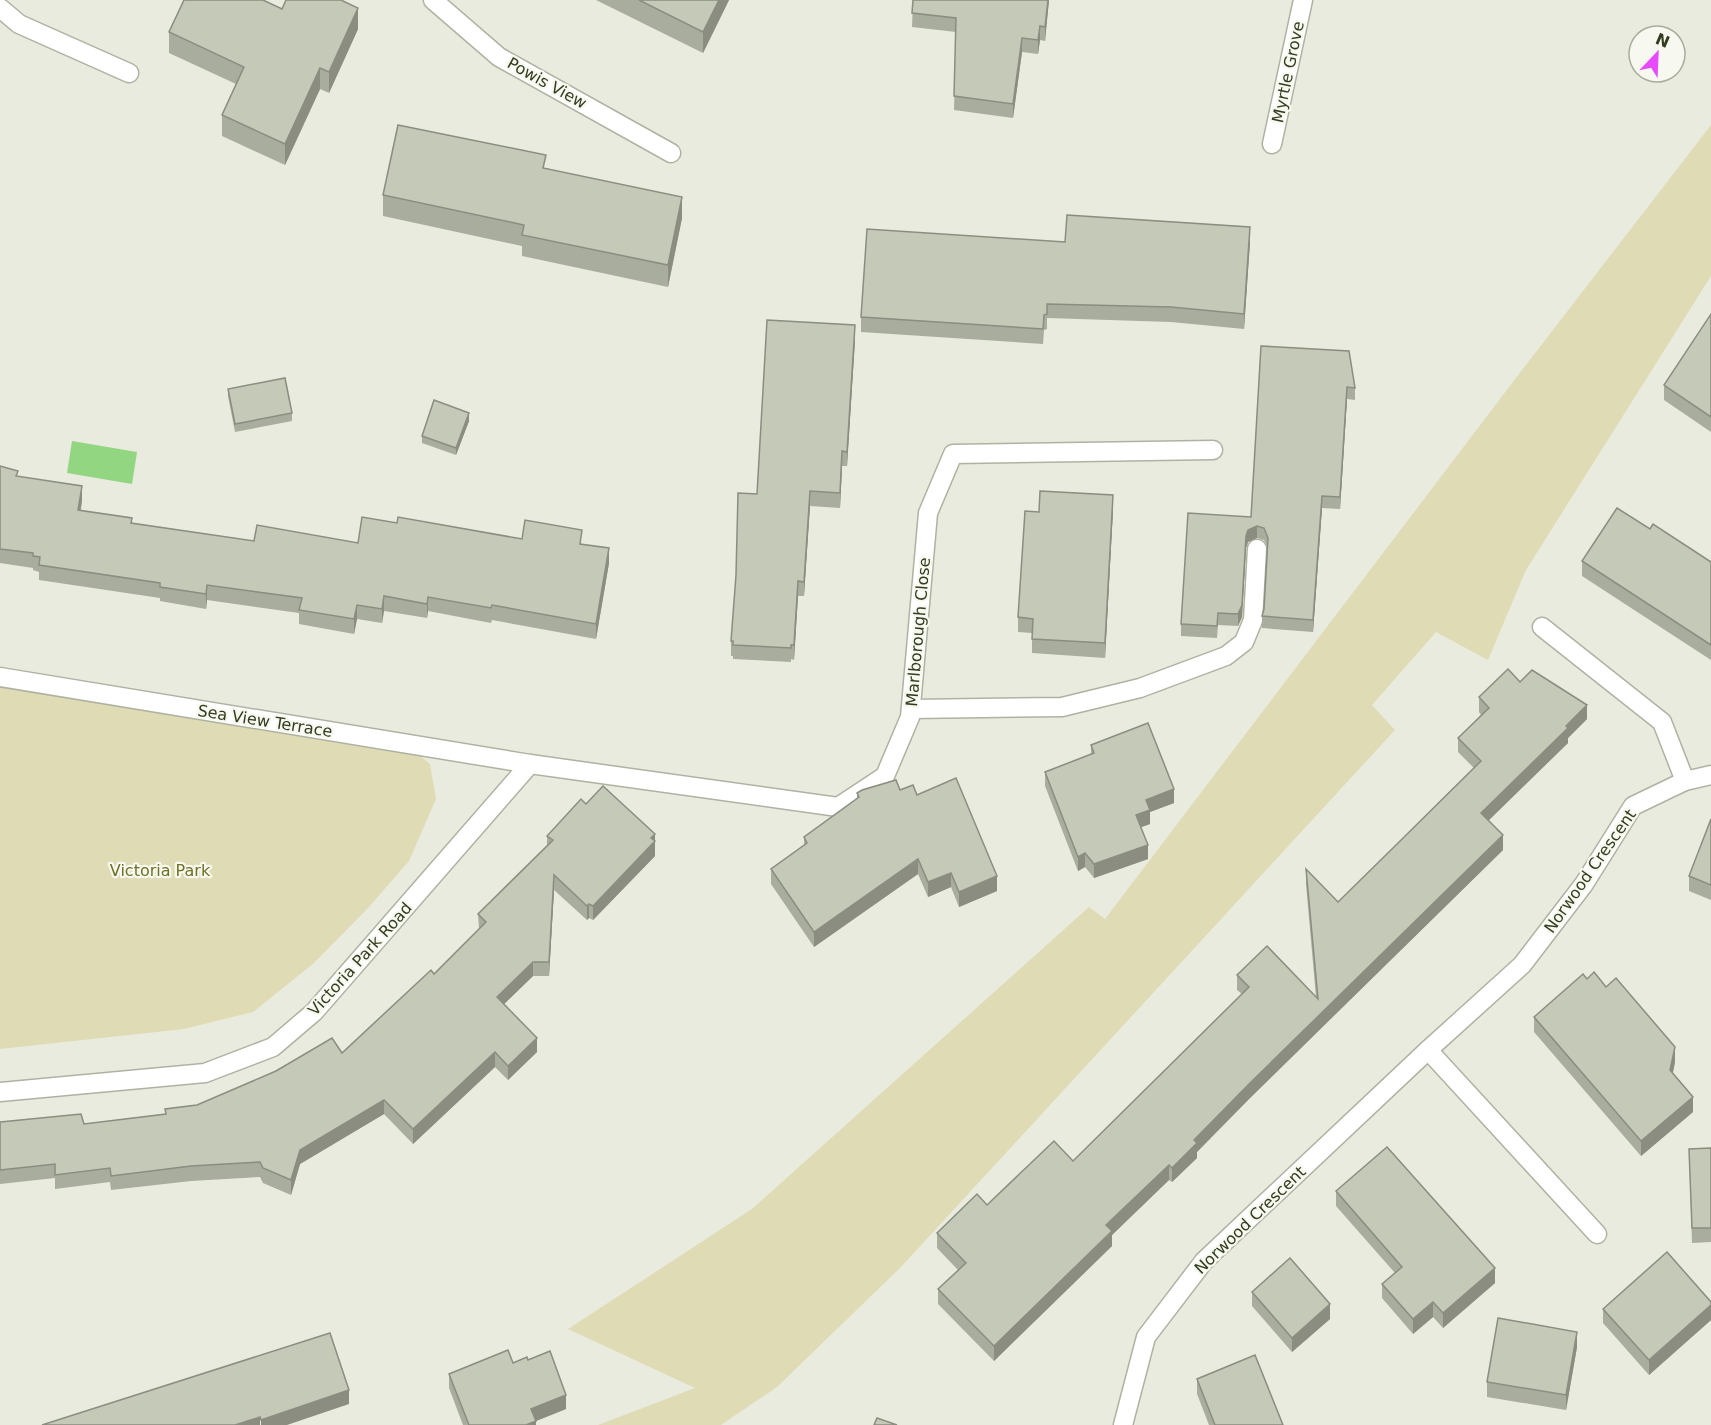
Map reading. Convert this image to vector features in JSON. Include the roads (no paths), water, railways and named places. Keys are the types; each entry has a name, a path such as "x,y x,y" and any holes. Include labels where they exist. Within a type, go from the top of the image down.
{"street":[{"name":"Powis View","path":"433,0 499,57 671,153"},
{"name":"Myrtle Grove","path":"1272,144 1304,0"},
{"path":"0,8 19,24 129,74"},
{"name":"Marlborough Close","path":"530,764 838,807 885,776 910,717 928,513 953,454 1213,450"},
{"path":"911,708 1062,707 1140,688 1226,656 1244,642 1253,620 1257,549"},
{"path":"1542,627 1662,722 1685,781"},
{"name":"Sea View Terrace","path":"0,677 530,764"},
{"name":"Victoria Park Road","path":"0,1092 205,1072 273,1047 314,1012 530,764"},
{"name":"Norwood Crescent","path":"1123,1425 1146,1337 1204,1261 1522,964 1584,884 1633,806 1685,781 1711,776"},
{"path":"1428,1050 1597,1234"}],"park label":[{"name":"Victoria Park","path":"160,870"}]}
